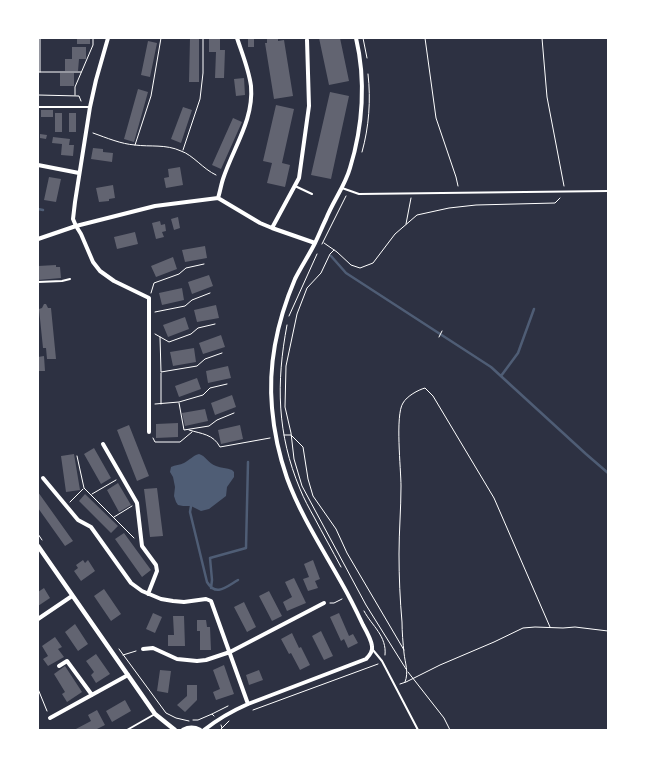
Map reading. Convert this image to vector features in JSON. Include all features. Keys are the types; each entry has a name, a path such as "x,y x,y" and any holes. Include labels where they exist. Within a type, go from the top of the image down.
{"street":[{"path":"108,38 90,107 73,219 93,262 100,271 114,281 149,298 150,432"},
{"path":"218,198 223,179 246,123 251,104 245,61 237,38"},
{"path":"204,730 216,720 232,711 366,659 372,650 371,640 302,511 287,479 276,438 271,376 283,311 296,278 342,188 350,169 357,142 362,93 356,38"},
{"path":"272,228 299,178 309,106 307,40"},
{"path":"38,165 79,173"},
{"path":"38,239 76,226 155,206 218,198 260,223 315,242"},
{"path":"104,444 137,503 142,546 156,564 157,570 148,594"},
{"path":"43,478 78,520 91,527 131,584 142,592 173,601 184,602 206,599 211,602 248,704"},
{"path":"38,546 155,714 175,730"},
{"path":"38,619 72,596"},
{"path":"143,649 153,648 177,659 188,661 206,660 230,652 324,603"},
{"path":"59,666 67,660 92,695"},
{"path":"50,718 128,675"},
{"path":"183,730 195,728 200,730"}],"lane":[{"path":"39,107 90,107"},
{"path":"295,186 312,194"},
{"path":"342,188 359,194 608,191"},
{"path":"38,282 70,279"},
{"path":"372,650 382,661 418,730"},
{"path":"127,730 155,714"}],"path":[{"path":"40,38 39,72 81,72"},
{"path":"75,95 75,87 93,45 93,38"},
{"path":"135,145 150,96 161,38"},
{"path":"182,151 200,99 203,73 203,38"},
{"path":"363,38 367,62"},
{"path":"425,38 436,118 456,177 458,192"},
{"path":"323,242 351,265 360,268 373,263 396,234 417,215 448,208 476,205 555,203 566,192 547,97 542,38"},
{"path":"360,156 367,123 369,101 368,70"},
{"path":"38,95 79,96 81,107"},
{"path":"86,130 125,144 165,146 182,151 209,172 223,179"},
{"path":"321,247 349,190"},
{"path":"406,224 413,193"},
{"path":"334,250 330,254 321,274 307,288 297,314 286,366 285,407 294,459 302,486 366,605 412,678 444,718 450,730"},
{"path":"316,255 287,320 279,375 279,404 284,435 300,491 340,567"},
{"path":"149,298 154,283 180,274 186,268 204,264"},
{"path":"149,313 185,306 192,300 210,293"},
{"path":"149,331 169,342 191,334 198,328 215,324"},
{"path":"439,337 442,331"},
{"path":"160,337 161,404"},
{"path":"161,372 197,366 205,359 222,353"},
{"path":"149,404 179,402 203,394 210,388 227,384"},
{"path":"405,682 408,671 404,650 399,555 401,484 399,428 400,412 403,403 412,394 421,389 425,388 433,396 494,498 550,627"},
{"path":"179,402 184,430 208,434 220,447 266,438 276,438"},
{"path":"189,430 209,426 217,420 234,413"},
{"path":"150,432 154,442 180,442 193,431"},
{"path":"284,435 291,435 303,447 308,479 314,496 336,529 347,553 404,650"},
{"path":"77,456 84,488 142,546"},
{"path":"90,495 121,477"},
{"path":"67,506 84,488"},
{"path":"114,517 137,503"},
{"path":"38,534 43,542"},
{"path":"324,603 334,602 349,596"},
{"path":"250,711 372,667 382,661 385,652 383,639 363,609"},
{"path":"394,685 405,682 523,628 535,626 575,627 608,631"},
{"path":"117,647 166,713 176,718 191,721 212,714 222,728"},
{"path":"123,655 143,649"},
{"path":"38,689 50,718"},
{"path":"220,730 234,718"}],"water":[{"path":"199,454 213,465 234,472 234,477 227,487 226,496 209,509 201,511 191,506 178,505 174,496 175,487 170,472 171,467 184,463"}],"building":[{"path":"77,38 90,38 90,44 77,44"},
{"path":"190,38 199,38 199,82 189,82"},
{"path":"209,38 220,38 220,50 225,50 224,78 215,78 216,52 209,52"},
{"path":"248,38 254,38 254,47 248,47"},
{"path":"278,38 278,41 284,40 293,96 274,99 265,43 267,43 267,39"},
{"path":"319,38 340,38 349,81 329,85"},
{"path":"148,41 157,43 150,77 141,75"},
{"path":"72,47 86,47 86,59 79,59 78,71 65,71 65,59 72,59"},
{"path":"60,73 74,73 74,86 60,86"},
{"path":"244,78 245,95 236,96 234,79"},
{"path":"138,89 148,92 134,142 124,139"},
{"path":"330,92 349,96 331,179 311,175"},
{"path":"276,105 294,109 282,163 290,165 285,187 267,183 272,163 263,161"},
{"path":"183,107 192,110 181,143 171,139"},
{"path":"41,110 53,110 53,117 41,117"},
{"path":"55,113 62,113 62,132 55,132"},
{"path":"69,113 76,113 76,132 69,132"},
{"path":"233,118 242,122 221,169 212,165"},
{"path":"40,134 47,135 46,139 40,138"},
{"path":"53,137 70,139 69,145 74,145 73,156 61,155 62,144 52,143"},
{"path":"93,148 113,153 112,162 91,159"},
{"path":"180,167 183,185 166,188 164,178 169,177 168,169"},
{"path":"49,177 61,179 56,202 44,200"},
{"path":"113,185 115,198 99,202 96,188"},
{"path":"178,217 180,228 174,230 171,219"},
{"path":"160,221 161,225 165,224 166,231 162,232 164,237 156,239 152,223"},
{"path":"135,232 138,244 117,249 114,237"},
{"path":"205,246 207,258 185,262 182,250"},
{"path":"173,257 177,269 156,277 151,266"},
{"path":"56,265 56,267 60,267 61,278 38,280 38,266"},
{"path":"209,275 213,286 192,294 188,282"},
{"path":"182,288 184,300 162,305 159,293"},
{"path":"44,304 51,308 56,359 47,359 46,348 43,348 39,309"},
{"path":"216,305 219,318 197,322 194,310"},
{"path":"185,317 189,329 168,337 163,325"},
{"path":"221,335 225,347 203,354 199,343"},
{"path":"194,348 196,362 173,366 170,352"},
{"path":"44,356 45,371 38,371 38,357"},
{"path":"228,366 231,378 208,383 206,371"},
{"path":"197,378 201,389 179,397 175,386"},
{"path":"232,395 236,407 215,415 211,403"},
{"path":"205,409 208,421 185,426 182,413"},
{"path":"178,423 178,437 156,438 156,424"},
{"path":"129,425 149,476 137,481 117,430"},
{"path":"240,425 243,439 221,444 218,430"},
{"path":"94,448 111,478 101,484 84,454"},
{"path":"74,454 80,490 66,492 61,456"},
{"path":"118,483 131,505 119,512 107,490"},
{"path":"157,488 163,536 150,537 144,489"},
{"path":"38,492 73,541 65,546 38,508"},
{"path":"85,494 118,526 111,533 79,501"},
{"path":"124,533 151,570 142,577 115,539"},
{"path":"83,560 85,563 88,560 95,571 81,581 74,571 78,568 76,565"},
{"path":"313,560 320,579 315,581 318,588 308,591 303,579 309,577 304,564"},
{"path":"294,578 306,603 287,611 283,602 292,597 285,582"},
{"path":"44,588 50,598 38,606 38,592"},
{"path":"104,589 121,614 111,621 94,596"},
{"path":"269,591 282,616 272,621 259,596"},
{"path":"244,602 256,627 247,632 234,607"},
{"path":"153,613 162,617 155,633 146,629"},
{"path":"339,613 349,636 353,634 358,643 348,648 344,639 341,641 330,617"},
{"path":"173,616 184,616 185,646 168,646 168,635 174,635"},
{"path":"197,620 206,620 207,627 210,627 211,650 200,650 200,631 197,631"},
{"path":"75,624 88,644 78,651 65,632"},
{"path":"321,631 333,656 324,660 312,636"},
{"path":"292,633 310,665 300,670 281,639"},
{"path":"55,637 62,647 58,649 64,657 48,666 43,659 48,656 42,646"},
{"path":"96,654 110,674 96,683 91,675 94,672 86,661"},
{"path":"224,665 234,694 216,700 213,692 220,689 213,670"},
{"path":"65,666 82,692 67,702 62,694 65,692 54,674"},
{"path":"160,670 171,671 168,693 157,691"},
{"path":"259,670 263,680 249,685 246,675"},
{"path":"187,685 197,685 197,700 185,712 177,705 187,696"},
{"path":"125,700 131,711 112,722 106,711"},
{"path":"97,710 105,725 95,730 74,730 91,721 88,715"}],"waterway":[{"path":"38,209 43,210"},
{"path":"331,256 346,273 491,367 608,473"},
{"path":"501,376 518,353 534,309"},
{"path":"211,588 210,558 246,548 248,462"},
{"path":"191,506 190,512 207,582 210,587 218,590 238,580"}]}
